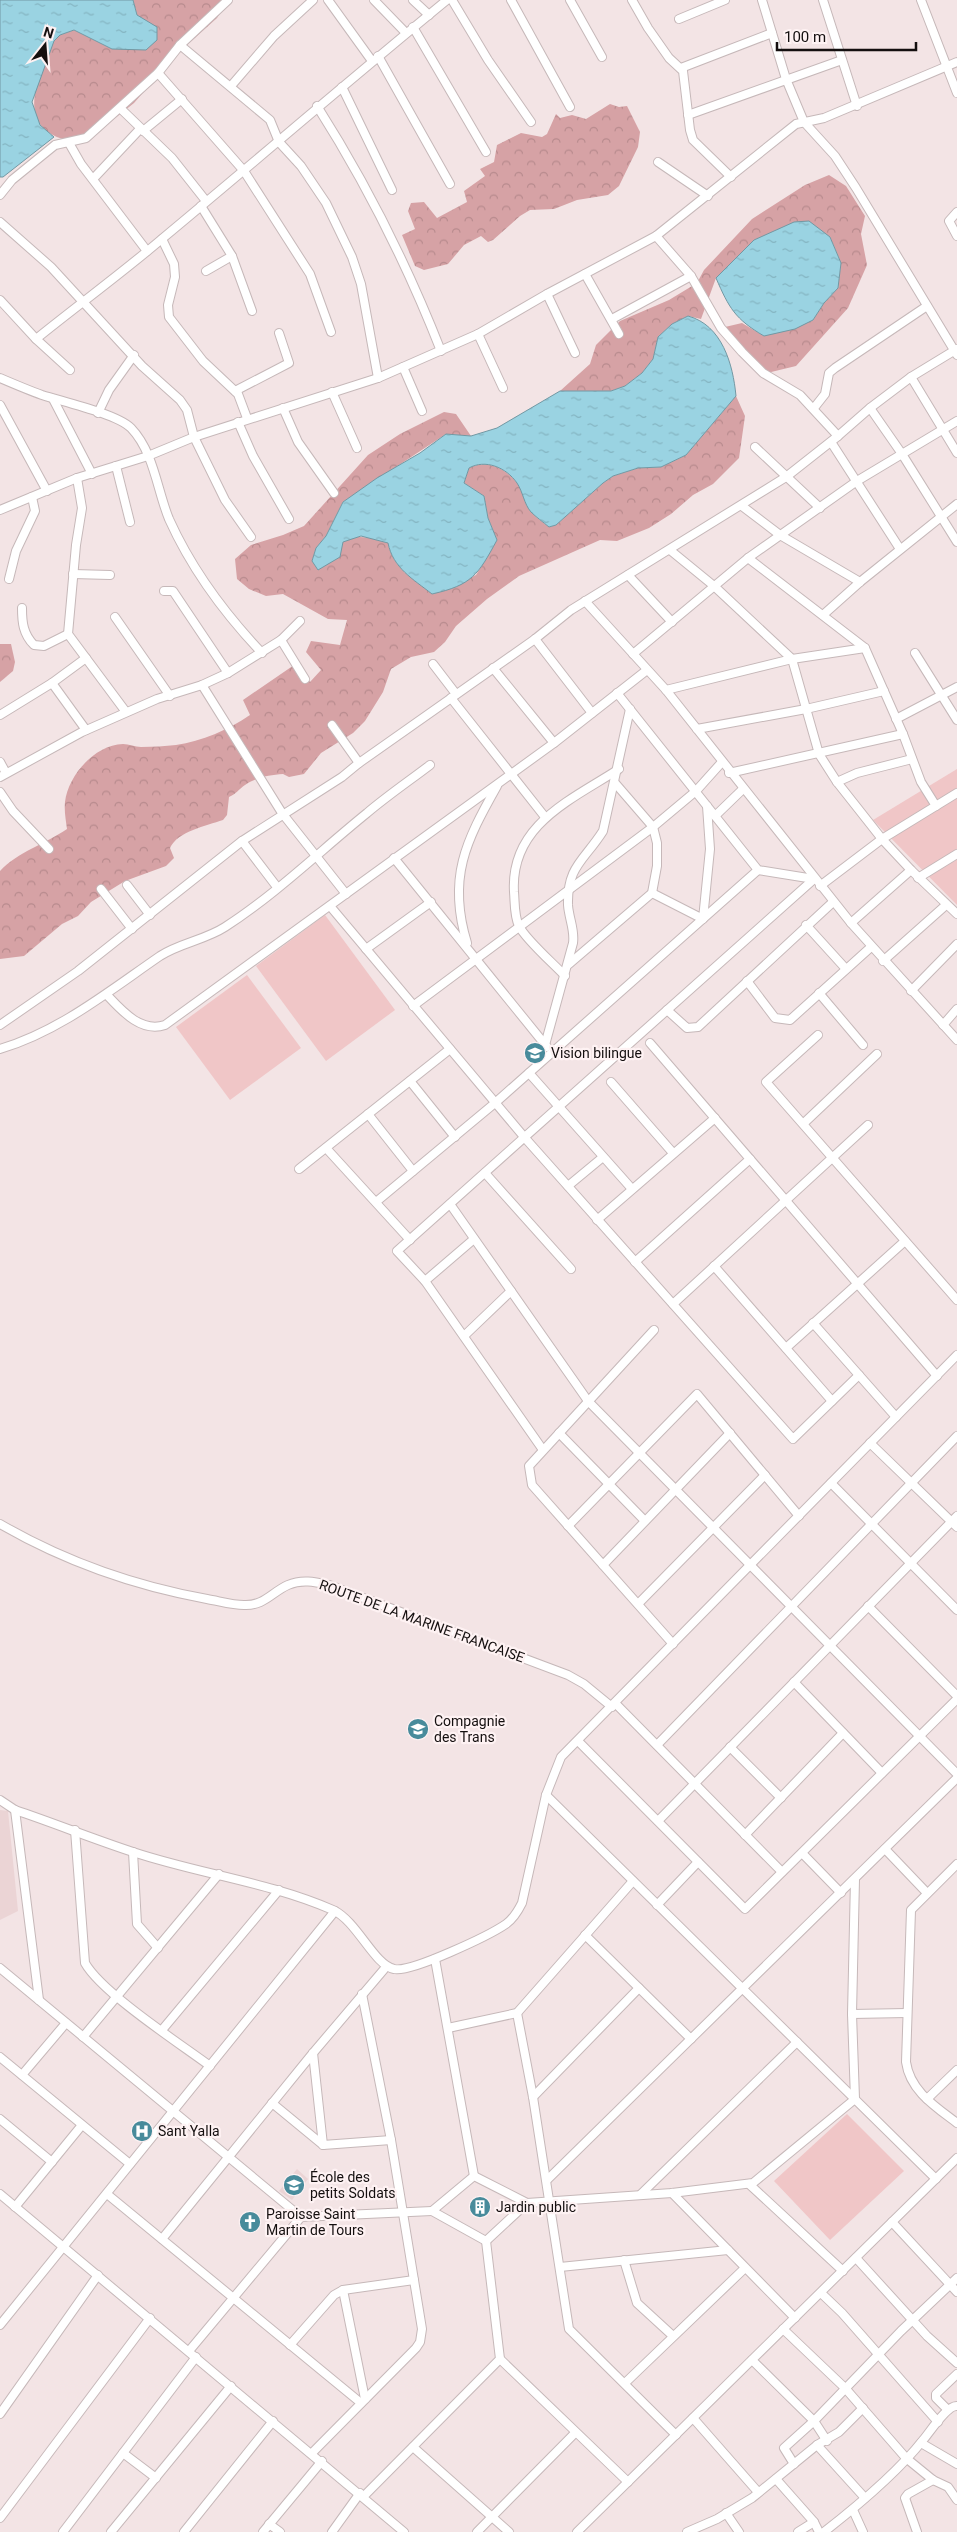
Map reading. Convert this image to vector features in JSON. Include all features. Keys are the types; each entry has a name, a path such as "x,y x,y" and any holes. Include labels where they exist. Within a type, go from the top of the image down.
{"street":[{"path":"0,195 12,180 55,145 69,144 86,138 121,109 158,73 180,45 228,0"},
{"path":"328,0 375,58 450,184"},
{"path":"374,0 406,33"},
{"path":"413,0 429,15"},
{"path":"36,339 244,172 317,106 447,0"},
{"path":"452,0 488,60 531,122"},
{"path":"510,0 570,106"},
{"path":"570,0 602,57"},
{"path":"632,0 648,28 669,58 681,68 694,140 731,176"},
{"path":"679,19 725,0"},
{"path":"0,1024 78,971 242,841 282,813 342,777 585,601 742,506 786,477 911,377 956,352 840,164 804,122 786,79 762,0"},
{"path":"824,0 857,106"},
{"path":"921,0 957,93"},
{"path":"231,86 274,36 310,1"},
{"path":"414,27 486,152"},
{"path":"681,68 772,33"},
{"path":"180,45 270,120 279,142 301,166 326,203 352,256 366,308 378,378"},
{"path":"688,114 842,60"},
{"path":"1,508 32,498 77,478 148,456 247,418 378,378 478,334 547,294 656,236 708,196 782,134 804,122 819,120 857,106 957,62"},
{"path":"158,73 244,172 310,274 331,332"},
{"path":"342,87 392,190"},
{"path":"93,179 142,130 182,99"},
{"path":"317,106 336,135 396,252 425,312 441,351"},
{"path":"121,109 172,158 203,203 232,256 252,311"},
{"path":"69,144 80,164 147,251"},
{"path":"658,162 708,196"},
{"path":"957,212 949,221 957,236"},
{"path":"0,222 51,267 134,355 142,366 180,400 187,410 194,437 225,500 251,537"},
{"path":"656,236 691,276 721,328 742,352 763,373 792,390 814,408 838,436"},
{"path":"162,239 174,264 175,277 168,305 169,317 203,361 235,391 247,418"},
{"path":"206,271 232,256"},
{"path":"585,274 612,318 619,334"},
{"path":"612,318 691,276"},
{"path":"547,294 575,353"},
{"path":"0,300 36,339 70,370"},
{"path":"814,408 825,394 829,373 927,306"},
{"path":"235,391 289,363 279,333"},
{"path":"478,334 503,388"},
{"path":"98,413 109,390 134,355"},
{"path":"403,367 422,410"},
{"path":"911,377 957,453"},
{"path":"0,378 124,423 132,429 148,456 168,517 188,556 231,620 262,653"},
{"path":"332,392 357,448"},
{"path":"53,398 92,474"},
{"path":"0,405 47,491"},
{"path":"283,408 298,442 334,493"},
{"path":"870,408 902,454 939,517 957,542"},
{"path":"633,654 748,558 857,481 957,421"},
{"path":"238,422 253,456 289,519"},
{"path":"831,442 900,550"},
{"path":"755,447 820,508"},
{"path":"116,466 130,522"},
{"path":"77,478 82,508 73,574 68,634 126,712"},
{"path":"9,579 16,551 35,511 32,498"},
{"path":"823,615 860,582 957,504"},
{"path":"742,506 780,535 860,582"},
{"path":"670,550 714,586 792,659 819,754 882,839 918,878 956,912"},
{"path":"748,558 865,648 903,734 921,782 936,806"},
{"path":"73,574 110,575"},
{"path":"628,575 672,622"},
{"path":"164,591 173,591 228,673"},
{"path":"585,601 666,690 729,773 871,947 957,1040"},
{"path":"22,608 22,624 34,645 44,646 68,634"},
{"path":"116,617 170,696"},
{"path":"0,762 3,775 86,730 126,712 202,685 228,673 281,640 300,621"},
{"path":"535,639 592,713"},
{"path":"281,640 305,679"},
{"path":"666,690 792,659 865,648"},
{"path":"915,653 957,720"},
{"path":"0,715 52,683 86,658"},
{"path":"433,664 509,774 545,817"},
{"path":"493,668 554,743"},
{"path":"106,995 122,1011 145,1026 155,1028 165,1026 554,743 647,670"},
{"path":"52,683 86,730"},
{"path":"202,685 282,813 346,894"},
{"path":"896,719 957,687"},
{"path":"697,729 806,709 884,691"},
{"path":"617,693 758,870 814,879"},
{"path":"545,1045 566,976 574,934 568,907 570,878 603,831 619,770 630,709"},
{"path":"332,725 359,763"},
{"path":"729,773 903,734"},
{"path":"838,782 857,773 912,759"},
{"path":"413,1006 653,827 696,791 722,762"},
{"path":"0,1049 32,1037 106,995 162,955 224,928 278,888 368,812 430,764"},
{"path":"566,976 519,926 514,887 517,866 532,832 545,817 619,770"},
{"path":"468,947 462,928 460,867 467,842 499,782"},
{"path":"569,964 652,893 657,866 657,843 653,827 615,784"},
{"path":"715,816 743,790"},
{"path":"0,792 13,812 49,850"},
{"path":"820,886 882,839 957,793"},
{"path":"703,919 710,849 706,805"},
{"path":"242,841 278,888"},
{"path":"918,878 957,854"},
{"path":"394,858 477,958 551,1052"},
{"path":"376,1202 495,1103 758,870"},
{"path":"851,923 911,870"},
{"path":"543,1450 425,1281 397,1251 814,879"},
{"path":"127,885 150,915"},
{"path":"101,889 132,929"},
{"path":"652,893 703,919"},
{"path":"366,949 431,902"},
{"path":"667,1010 687,1028 698,1027 833,902"},
{"path":"883,960 946,905"},
{"path":"330,906 524,1138 793,1439 859,1375"},
{"path":"806,926 846,969"},
{"path":"911,991 957,944"},
{"path":"746,981 775,1018 783,1020 795,1017 871,947"},
{"path":"819,993 864,1045"},
{"path":"943,1025 957,1009"},
{"path":"818,1035 766,1082 804,1123 832,1158 957,1300"},
{"path":"650,1043 937,1376"},
{"path":"299,1168 450,1049"},
{"path":"804,1123 878,1054"},
{"path":"529,1073 632,1189"},
{"path":"410,1081 455,1137"},
{"path":"611,1082 674,1153"},
{"path":"368,1114 413,1171"},
{"path":"598,1220 715,1118"},
{"path":"673,1304 868,1125"},
{"path":"326,1148 410,1240"},
{"path":"568,1186 603,1157"},
{"path":"635,1262 750,1159"},
{"path":"485,1173 571,1269"},
{"path":"450,1204 588,1401 957,1774"},
{"path":"425,1281 474,1238"},
{"path":"786,1348 905,1241"},
{"path":"714,1266 832,1401"},
{"path":"464,1336 511,1291"},
{"path":"813,1323 896,1417"},
{"path":"654,1330 529,1466 532,1485 673,1644"},
{"path":"0,1800 15,1810 133,1852 279,1890 335,1910 348,1919 386,1967 397,1970 435,1959 507,1924 516,1914 522,1903 546,1796 561,1757 957,1355"},
{"path":"568,1526 697,1394 799,1516"},
{"path":"559,1433 646,1521"},
{"path":"603,1565 730,1433"},
{"path":"657,1745 957,1436"},
{"path":"658,1821 910,1563 955,1522 870,1443"},
{"path":"638,1604 765,1475"},
{"path":"831,1483 910,1563 956,1606"},
{"name":"ROUTE DE LA MARINE FRANCAISE","path":"0,1524 85,1565 132,1582 189,1596 245,1605 264,1602 288,1585 306,1581 329,1585 568,1675 614,1705 657,1745 782,1872"},
{"path":"578,1741 745,1909 957,1698 868,1606"},
{"path":"794,1682 882,1773"},
{"path":"745,1834 844,1733"},
{"path":"730,1747 781,1798"},
{"path":"547,2180 957,1778"},
{"path":"546,1796 936,2179"},
{"path":"15,1810 39,2000"},
{"path":"74,1830 85,1963 90,1972 118,1997 210,2066"},
{"path":"884,1849 927,1893"},
{"path":"133,1852 137,1924 158,1948"},
{"path":"802,1852 841,1892"},
{"path":"658,1905 698,1862"},
{"path":"955,1869 910,1910 907,2013 908,2072 912,2082 927,2099 957,2123"},
{"path":"84,2037 219,1874"},
{"path":"854,1879 852,2014 855,2099"},
{"path":"448,2028 517,2014 633,1881"},
{"path":"162,2030 279,1890"},
{"path":"0,2325 335,1910"},
{"path":"586,1935 692,2039"},
{"path":"435,1959 474,2176"},
{"path":"162,2239 313,2053 386,1967"},
{"path":"0,1968 301,2217 432,2211 486,2241"},
{"path":"534,2097 640,1988"},
{"path":"312,2453 420,2342 422,2329 391,2140 362,1994"},
{"path":"852,2014 907,2013"},
{"path":"517,2014 534,2097 569,2329 676,2435"},
{"path":"22,2075 66,2023"},
{"path":"641,2194 797,2042"},
{"path":"313,2053 323,2145"},
{"path":"0,2057 130,2164"},
{"path":"927,2099 957,2070"},
{"path":"474,2176 526,2203 672,2193 749,2184 759,2180 855,2099"},
{"path":"272,2103 323,2145 391,2140"},
{"path":"0,2119 52,2162"},
{"path":"15,2207 82,2125"},
{"path":"577,2532 957,2158"},
{"path":"432,2211 474,2176"},
{"path":"749,2184 842,2271"},
{"path":"672,2193 795,2318"},
{"path":"0,2194 362,2494 404,2532"},
{"path":"107,2194 290,2345 363,2401"},
{"path":"486,2241 526,2203"},
{"path":"189,2351 301,2217"},
{"path":"892,2222 957,2292"},
{"path":"486,2241 500,2359 628,2482"},
{"path":"560,2267 728,2250"},
{"path":"856,2258 913,2320 957,2363"},
{"path":"624,2260 636,2303 674,2336"},
{"path":"625,2383 745,2268"},
{"path":"0,2414 98,2275"},
{"path":"794,2464 784,2448 814,2421 957,2278"},
{"path":"290,2345 327,2302 343,2290 414,2280"},
{"path":"343,2290 363,2401"},
{"path":"820,2292 880,2355 938,2422"},
{"path":"0,2518 150,2318"},
{"path":"783,2329 845,2388 906,2458 933,2480 948,2487 957,2500"},
{"path":"63,2532 196,2357"},
{"path":"332,2532 362,2494 413,2447 500,2359"},
{"path":"752,2360 814,2421 827,2441"},
{"path":"948,2410 936,2398 936,2394 957,2374"},
{"path":"111,2532 231,2386"},
{"path":"824,2532 853,2510 921,2443 948,2410 957,2406"},
{"path":"688,2532 726,2513 758,2492 817,2445 827,2441 862,2408"},
{"path":"694,2418 758,2492"},
{"path":"184,2532 273,2421"},
{"path":"477,2532 575,2433"},
{"path":"921,2443 957,2464"},
{"path":"817,2445 865,2498"},
{"path":"413,2447 509,2532"},
{"path":"124,2453 156,2478"},
{"path":"263,2532 322,2461"},
{"path":"776,2479 814,2522 819,2532"},
{"path":"917,2532 905,2498 908,2494 933,2480"},
{"path":"853,2510 863,2532"},
{"path":"726,2513 739,2532"},
{"path":"798,2532 814,2522"},
{"path":"269,2524 280,2532"}],"shaded area":[{"path":"957,769 957,905 873,820"},
{"path":"325,915 395,1010 326,1061 256,966"},
{"path":"247,975 301,1048 230,1100 176,1027"},
{"path":"0,1810 8,1811 18,1911 0,1920"},
{"path":"847,2114 904,2171 830,2240 774,2181"},
{"name":"École des petits Soldats","path":"297,2169 308,2179 292,2200 279,2191"}],"green space":[{"path":"133,0 228,0 217,18 177,54 134,103 84,143 61,139 46,131 38,120 34,107 35,92 39,76 53,41 60,35 74,30 112,49 137,15"},
{"path":"610,104 619,107 627,106 640,132 638,147 619,186 608,195 577,200 554,209 530,210 520,216 493,240 488,242 481,236 464,245 448,264 424,270 415,266 402,235 415,229 408,211 411,203 424,202 437,218 467,202 464,191 485,176 480,169 494,162 497,145 521,133 542,137 547,134 556,114 560,118 572,115 586,119"},
{"path":"829,175 846,186 865,216 861,234 867,265 848,308 796,366 767,373 725,327 742,323 764,336 813,320 824,303 838,288 841,263 830,237 716,278 701,319 688,316 672,324 658,337 653,359 642,373 625,386 611,391 560,391 590,364 596,345 620,321 669,300 697,283 704,270 752,219 805,185"},
{"path":"736,396 745,416 739,458 713,484 693,495 671,514 649,528 617,541 600,540 519,576 487,599 456,626 445,642 434,652 411,657 391,669 383,692 365,721 353,733 321,753 304,774 289,777 283,774 273,775 249,782 229,797 227,815 223,820 186,833 174,842 170,848 174,858 166,866 125,881 91,902 78,916 62,924 24,956 0,959 0,871 23,853 67,829 65,805 67,792 77,772 84,764 102,750 112,746 123,744 139,747 176,745 205,738 224,730 250,715 243,700 297,663 310,682 321,670 306,652 311,641 340,645 347,620 328,619 283,594 266,596 249,589 237,579 235,559 251,545 304,526 368,455 400,434 444,412 456,414 471,436 446,434 343,502 326,536 316,548 312,561 318,570 342,543 353,538 365,537 388,543 399,566 411,578 433,594 476,575 497,540 488,518 484,496 464,483 469,468 482,464 494,466 507,473 519,486 533,513 549,527 556,525 613,476 638,468 661,467 686,455"},
{"path":"0,644 11,644 15,662 13,671 0,682"}],"water":[{"path":"0,0 133,0 137,15 157,27 157,40 146,50 112,49 74,30 60,35 54,41 32,102 40,125 54,137 3,177 0,177"},
{"path":"809,221 830,237 841,263 838,288 824,303 813,320 795,329 764,336 746,324 734,312 716,278 754,240 794,222"},
{"path":"688,316 700,321 709,328 724,347 732,371 736,396 686,455 661,467 638,468 613,476 556,525 549,527 531,512 517,483 507,473 495,466 482,464 469,468 464,483 484,496 488,518 497,540 479,570 472,577 456,587 445,591 432,594 399,566 388,543 361,536 343,542 340,557 318,570 312,561 316,548 326,536 343,502 377,478 420,453 446,434 471,436 497,428 560,391 611,391 625,386 642,373 653,359 658,337 672,324"}],"place":[{"name":"Vision bilingue","path":"535,1053"},
{"name":"Compagnie des Trans","path":"418,1729"},
{"name":"Sant Yalla","path":"142,2131"},
{"name":"École des petits Soldats","path":"294,2185"},
{"name":"Jardin public","path":"480,2207"},
{"name":"Paroisse Saint Martin de Tours","path":"250,2222"}]}
